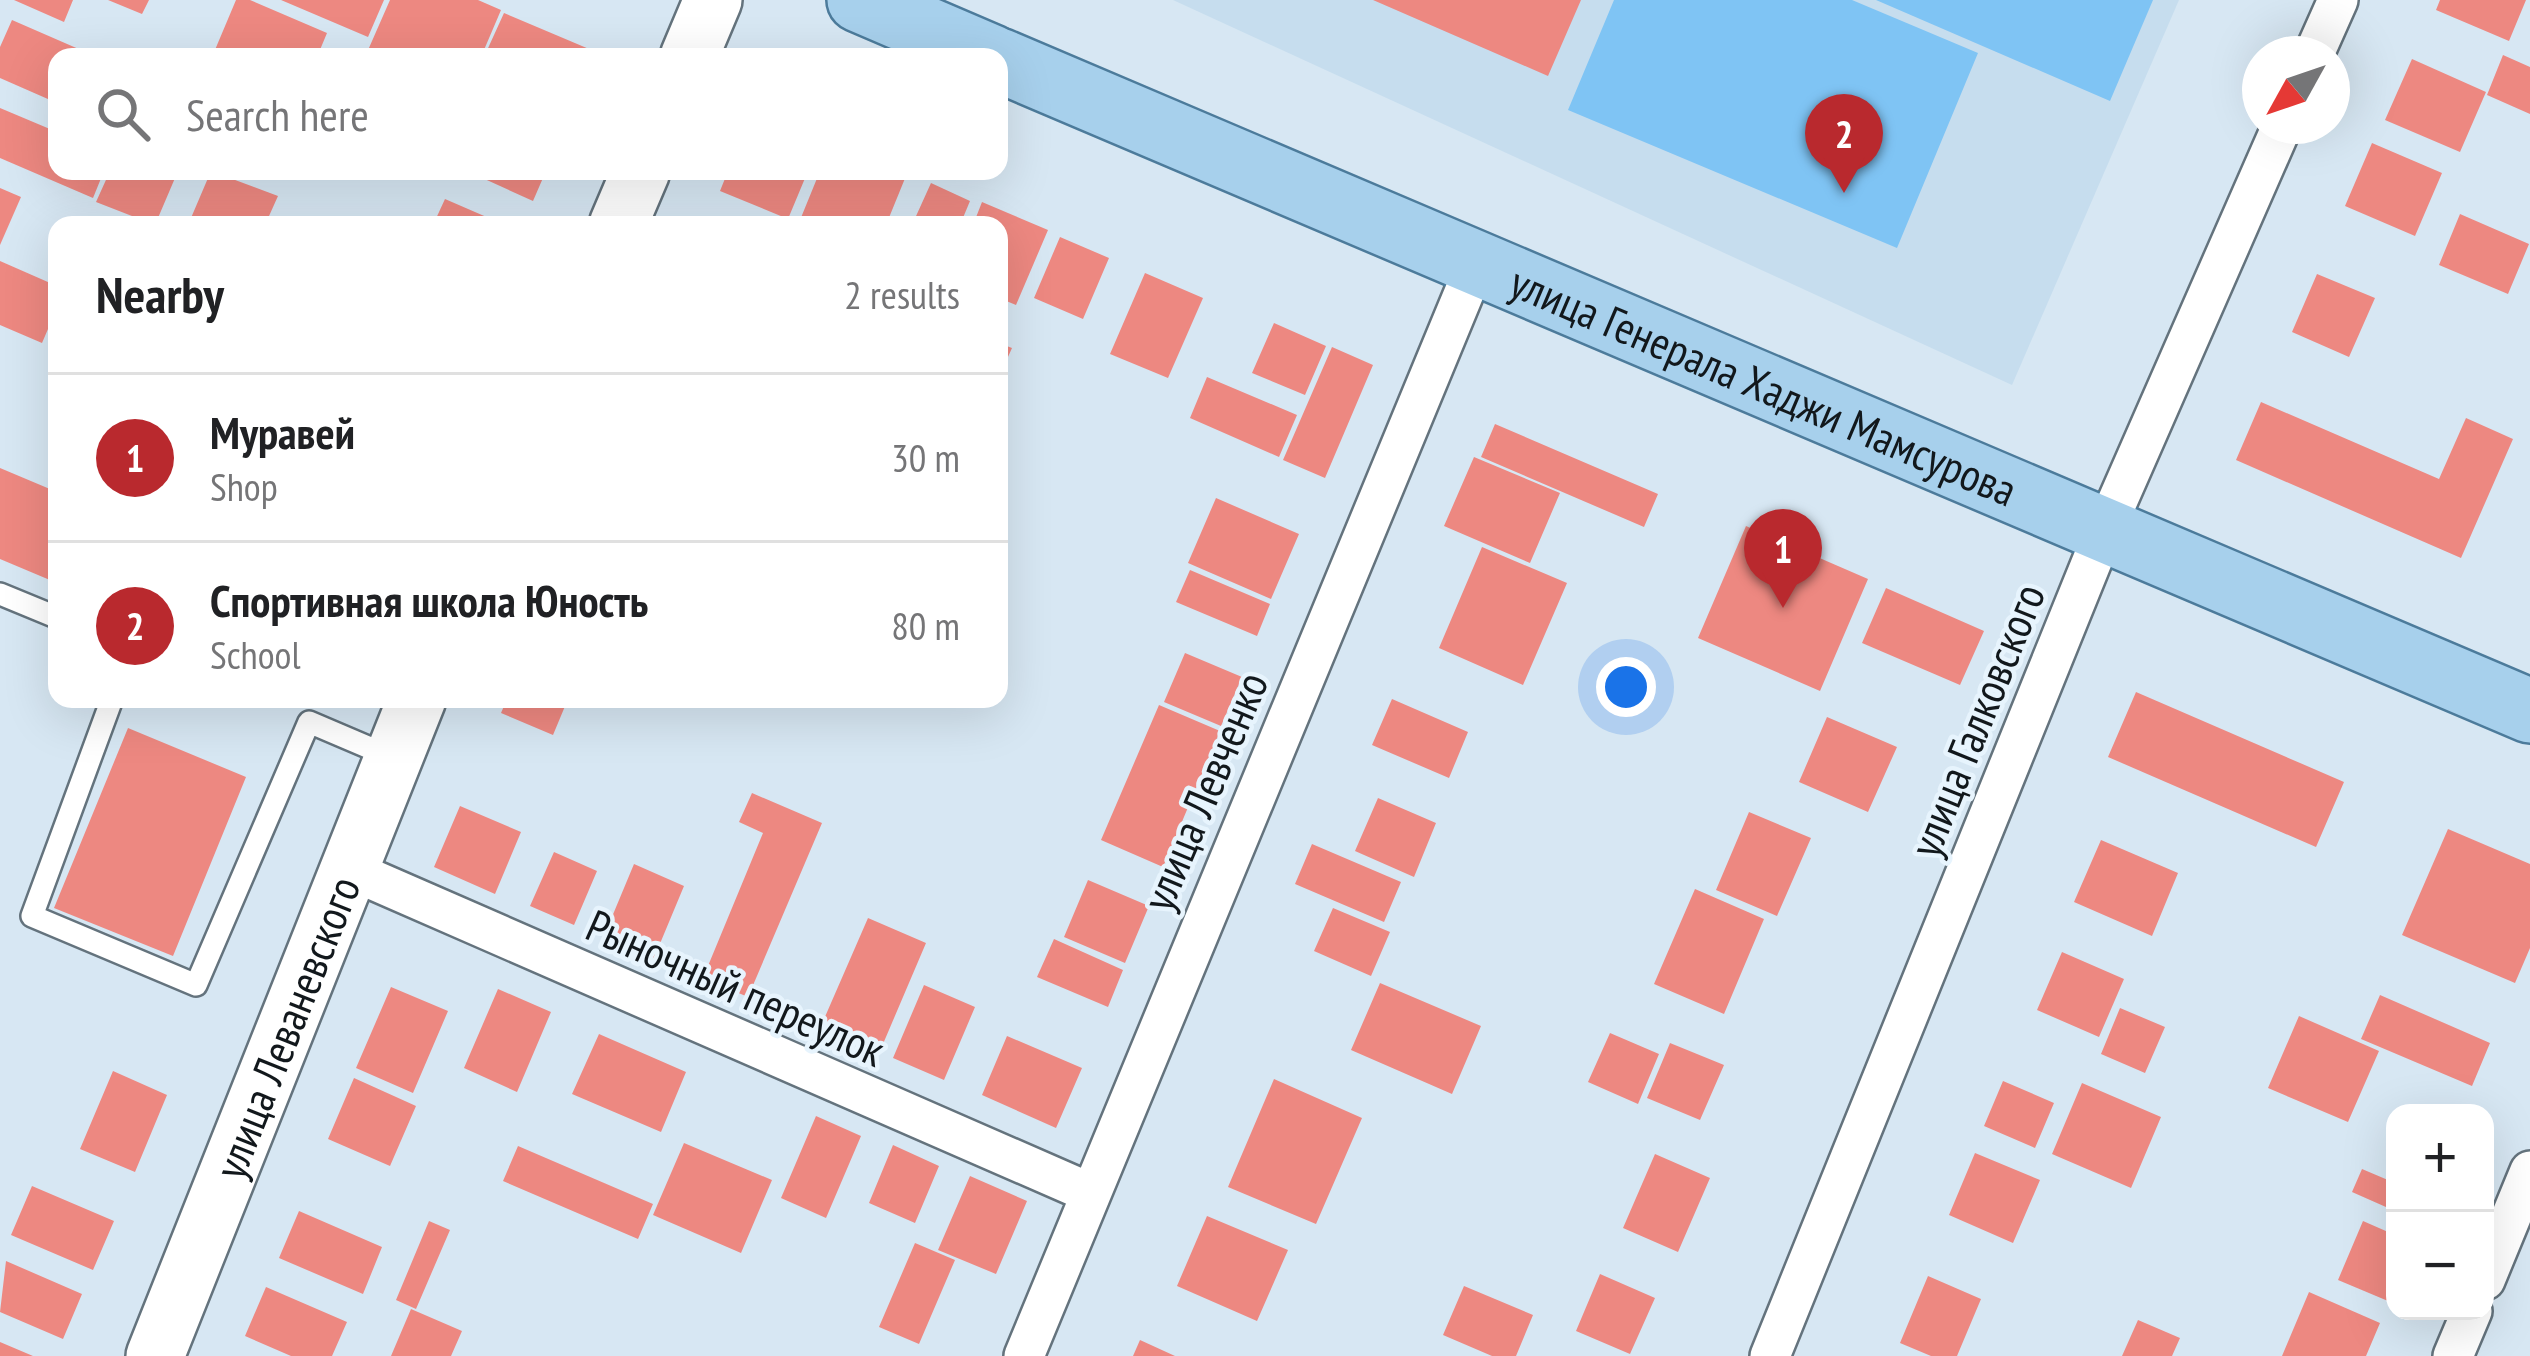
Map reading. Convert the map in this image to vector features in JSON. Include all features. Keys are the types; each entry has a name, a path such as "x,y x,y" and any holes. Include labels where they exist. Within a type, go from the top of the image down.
{"main road":[{"name":"улица Генерала Хаджи Мамсурова","path":"859,0 972,48"},
{"name":"улица Генерала Хаджи Мамсурова","path":"1008,63 2103,534 2530,711"}],"street":[{"path":"693,48 713,0"},
{"path":"2322,36 2338,0"},
{"name":"улица Галковского","path":"1770,1356 2103,534 2274,144"},
{"path":"622,216 637,180"},
{"name":"улица Левченко","path":"1024,1356 1475,264"},
{"name":"улица Леваневского","path":"155,1356 413,708"},
{"name":"Рыночный переулок","path":"346,868 1088,1192"},
{"path":"2494,1258 2530,1171"},
{"path":"2453,1356 2468,1320"}],"lane":[{"path":"0,593 48,614"},
{"path":"109,708 32,916 196,986 309,722 392,758"}],"shaded area":[{"path":"1173,0 2179,0 2012,385"},
{"path":"1614,0 1852,0 1978,53 1897,248 1568,110"},
{"path":"1876,0 2153,0 2110,101"}],"building":[{"path":"14,0 73,0 64,22"},
{"path":"108,0 149,0 142,14"},
{"path":"236,0 250,0 327,33 321,48 216,48"},
{"path":"281,0 384,0 368,37"},
{"path":"390,0 478,0 501,10 485,48 369,48"},
{"path":"1373,0 1581,0 1548,76"},
{"path":"2440,0 2526,0 2509,41 2436,10"},
{"path":"504,13 587,48 488,48"},
{"path":"12,20 76,48 48,48 48,99 0,78 0,47"},
{"path":"2503,55 2530,67 2530,114 2487,95"},
{"path":"2412,59 2486,92 2460,152 2385,120"},
{"path":"0,108 48,128 48,179 0,158"},
{"path":"2372,143 2442,173 2415,236 2345,206"},
{"path":"51,180 100,180 93,198"},
{"path":"106,180 174,180 159,216 132,216 96,202"},
{"path":"207,180 235,180 278,196 269,216 192,216"},
{"path":"487,180 542,180 533,201"},
{"path":"724,180 804,180 789,216 720,191"},
{"path":"816,180 904,180 890,216 802,216"},
{"path":"931,183 970,201 964,216 916,216"},
{"path":"0,188 21,197 0,245"},
{"path":"445,199 484,216 437,216"},
{"path":"982,202 1048,230 1016,305 1008,302 1008,216 977,216"},
{"path":"2460,214 2529,244 2508,294 2439,265"},
{"path":"1060,237 1109,258 1083,319 1034,298"},
{"path":"0,261 48,282 48,329 42,343 0,325"},
{"path":"1145,273 1203,298 1168,378 1110,354"},
{"path":"2317,274 2375,298 2349,357 2292,332"},
{"path":"1274,323 1326,346 1305,395 1252,373"},
{"path":"1332,347 1373,365 1325,478 1283,460"},
{"path":"1207,377 1297,415 1279,457 1190,418"},
{"path":"2261,402 2439,479 2466,418 2513,439 2461,558 2236,460"},
{"path":"1495,424 1658,494 1644,527 1481,457"},
{"path":"1474,457 1560,493 1530,563 1444,526"},
{"path":"0,468 48,488 48,579 0,559"},
{"path":"1216,498 1299,534 1271,599 1188,563"},
{"path":"1746,526 1868,579 1820,691 1698,638"},
{"path":"1482,547 1567,583 1523,685 1439,648"},
{"path":"1190,570 1270,604 1257,636 1176,602"},
{"path":"1886,588 1984,631 1960,685 1862,643"},
{"path":"1185,653 1242,677 1221,726 1164,702"},
{"path":"2136,692 2344,782 2316,847 2108,757"},
{"path":"1392,699 1468,732 1449,778 1372,745"},
{"path":"1159,705 1220,731 1163,867 1101,840"},
{"path":"503,708 564,708 553,735 501,713"},
{"path":"1827,717 1897,747 1868,812 1799,782"},
{"path":"128,728 246,777 173,956 54,908"},
{"path":"752,793 822,823 748,997 703,978 763,833 739,822"},
{"path":"1378,798 1436,823 1414,877 1355,851"},
{"path":"460,806 521,832 495,894 434,867"},
{"path":"1749,812 1811,838 1777,916 1716,890"},
{"path":"2448,829 2530,864 2530,948 2515,983 2402,935"},
{"path":"2101,840 2178,873 2152,936 2074,902"},
{"path":"1312,844 1401,882 1384,922 1295,884"},
{"path":"554,852 597,871 574,925 530,906"},
{"path":"634,864 684,886 654,958 604,936"},
{"path":"1088,880 1149,906 1125,963 1064,937"},
{"path":"1695,889 1764,919 1724,1014 1654,984"},
{"path":"1333,908 1390,932 1371,976 1314,951"},
{"path":"868,918 926,943 880,1051 821,1026"},
{"path":"1054,939 1123,970 1108,1007 1037,977"},
{"path":"2062,952 2124,979 2099,1037 2037,1010"},
{"path":"1380,983 1481,1026 1452,1094 1351,1050"},
{"path":"924,985 975,1007 944,1080 893,1058"},
{"path":"391,987 448,1011 413,1093 356,1068"},
{"path":"498,989 551,1012 517,1092 464,1068"},
{"path":"2380,995 2490,1043 2472,1086 2361,1039"},
{"path":"2120,1008 2165,1027 2145,1073 2101,1054"},
{"path":"2299,1016 2379,1051 2348,1122 2268,1088"},
{"path":"1610,1033 1659,1054 1638,1104 1588,1082"},
{"path":"599,1034 686,1072 661,1132 572,1094"},
{"path":"1007,1036 1082,1068 1056,1128 982,1095"},
{"path":"1670,1043 1724,1065 1700,1120 1647,1098"},
{"path":"113,1071 167,1095 135,1172 80,1149"},
{"path":"354,1078 416,1106 390,1166 328,1139"},
{"path":"1274,1079 1362,1118 1316,1224 1228,1187"},
{"path":"2003,1081 2054,1103 2035,1148 1984,1126"},
{"path":"2082,1083 2161,1117 2131,1188 2052,1154"},
{"path":"816,1116 861,1136 826,1218 781,1198"},
{"path":"684,1143 772,1180 741,1253 653,1215"},
{"path":"893,1145 939,1166 915,1223 869,1203"},
{"path":"518,1146 653,1204 638,1239 503,1181"},
{"path":"1975,1153 2040,1180 2013,1243 1949,1215"},
{"path":"1655,1154 1710,1178 1678,1252 1623,1228"},
{"path":"2362,1169 2386,1179 2386,1207 2352,1192"},
{"path":"970,1176 1027,1201 996,1274 938,1250"},
{"path":"32,1186 114,1221 93,1270 11,1235"},
{"path":"299,1211 382,1247 363,1294 279,1258"},
{"path":"1207,1216 1288,1250 1257,1321 1177,1286"},
{"path":"429,1221 450,1230 416,1309 396,1300"},
{"path":"2363,1221 2386,1231 2386,1300 2338,1280"},
{"path":"915,1243 955,1260 919,1344 879,1327"},
{"path":"6,1261 82,1294 63,1339 0,1312"},
{"path":"1600,1274 1655,1298 1630,1354 1576,1331"},
{"path":"1928,1276 1981,1299 1957,1356 1931,1356 1900,1343"},
{"path":"1464,1286 1533,1315 1516,1356 1492,1356 1443,1335"},
{"path":"266,1287 347,1322 332,1356 291,1356 245,1336"},
{"path":"2309,1292 2380,1323 2366,1356 2282,1356"},
{"path":"411,1309 462,1331 451,1356 391,1356"},
{"path":"2138,1320 2180,1338 2172,1356 2122,1356"},
{"path":"1140,1340 1175,1356 1133,1356"},
{"path":"0,1342 33,1356 0,1356"}],"place":[{"name":"Спортивная школа Юность","path":"1844,193"},
{"name":"Муравей","path":"1783,608"}]}
